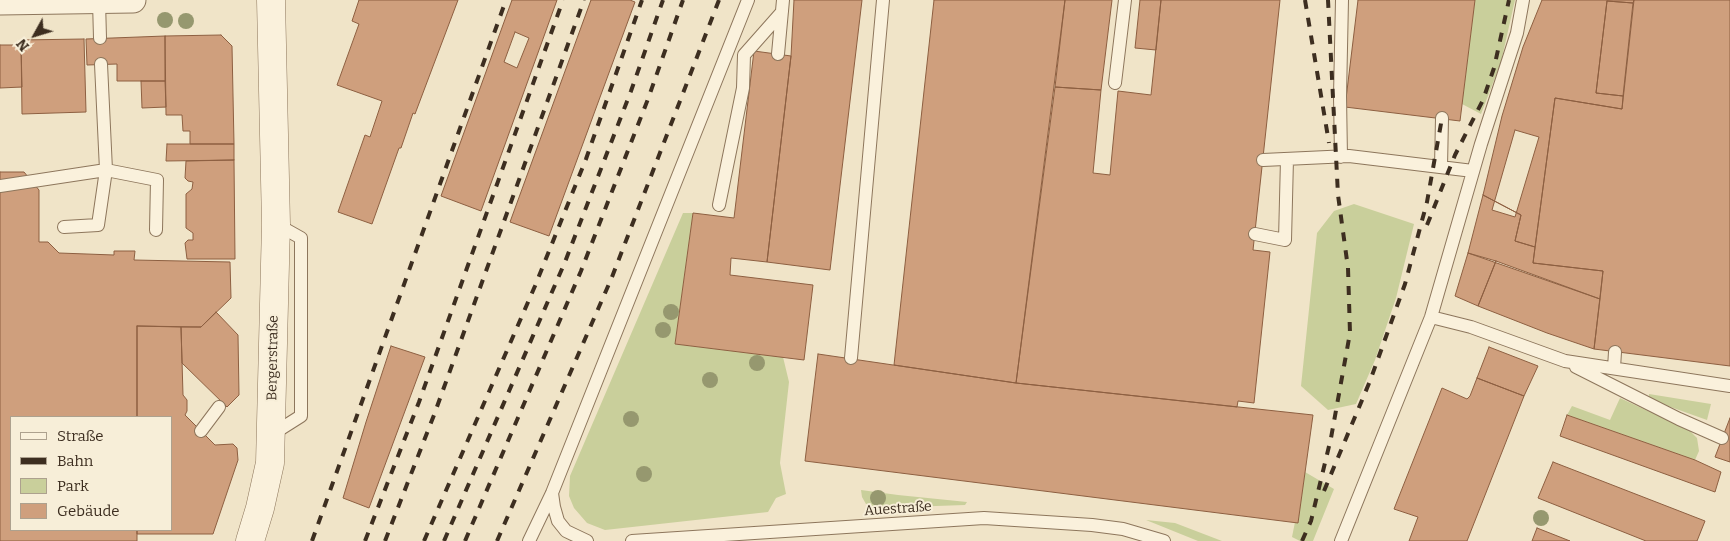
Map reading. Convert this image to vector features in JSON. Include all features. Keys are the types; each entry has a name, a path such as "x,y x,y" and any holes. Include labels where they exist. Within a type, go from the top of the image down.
{"street":[{"path":"0,2 133,0"},
{"name":"Bergerstraße","path":"250,541 269,468 271,435 276,224 271,0"}],"lane":[{"path":"529,541 552,493 748,0"},
{"path":"851,358 883,0"},
{"path":"1115,83 1125,0"},
{"path":"1341,157 1342,0"},
{"path":"1340,541 1431,317 1473,171 1516,33 1523,0"},
{"path":"99,1 100,38"},
{"path":"723,62 744,55 783,6"},
{"path":"778,54 783,6"},
{"path":"719,205 743,88 744,55"},
{"path":"64,227 98,225 106,170 101,64"},
{"path":"1440,167 1442,118"},
{"path":"1263,160 1348,156 1473,171"},
{"path":"1255,234 1285,240 1287,159"},
{"path":"0,186 106,170 157,180 156,230"},
{"path":"1431,317 1471,327 1565,361 1679,419 1722,438"},
{"path":"1614,368 1615,352"},
{"path":"1565,361 1730,386"},
{"path":"201,430 219,408"},
{"path":"552,493 558,521 566,531 587,541"},
{"name":"Auestraße","path":"632,541 984,518 1092,525 1122,529 1164,541"}],"green space":[{"path":"1475,0 1515,0 1501,62 1481,114 1462,104"},
{"path":"1354,204 1414,224 1396,298 1375,360 1356,404 1328,410 1301,386 1317,233 1334,211"},
{"path":"683,213 693,213 675,344 783,357 789,382 780,463 786,494 776,498 768,512 605,530 587,523 574,508 569,496 570,476"},
{"path":"1649,394 1711,404 1707,420 1651,400"},
{"path":"1620,398 1689,430 1697,438 1699,451 1695,460 1567,415 1572,406 1610,420"},
{"path":"1305,472 1334,489 1313,541 1300,541 1292,537 1295,522 1298,522"},
{"path":"861,490 967,502 965,505 878,508 866,504"},
{"path":"1146,520 1175,523 1222,541 1198,541"}],"building":[{"path":"359,0 458,0 415,114 413,113 401,148 399,148 372,224 338,212 365,135 370,137 382,101 337,85 359,24 352,21"},
{"path":"512,0 557,0 481,211 441,196"},
{"path":"591,0 630,0 635,2 549,236 510,222"},
{"path":"794,0 862,0 830,270 767,262 791,56"},
{"path":"934,0 1065,0 1016,383 894,365"},
{"path":"1065,0 1112,0 1101,90 1055,87"},
{"path":"1140,0 1161,0 1156,50 1135,48"},
{"path":"1161,0 1280,0 1253,250 1270,252 1254,403 1238,401 1237,407 1016,383 1055,87 1101,90 1093,173 1110,175 1118,91 1151,95"},
{"path":"1358,0 1475,0 1460,121 1345,107"},
{"path":"1542,0 1634,0 1633,3 1607,1 1596,93 1623,96 1622,109 1555,98 1535,247 1515,241 1521,215 1483,195 1502,116 1523,47"},
{"path":"1634,0 1730,0 1730,366 1594,349 1603,271 1533,263 1555,98 1622,109"},
{"path":"1607,1 1633,3 1623,96 1596,93"},
{"path":"515,32 529,38 517,68 504,62"},
{"path":"221,35 232,46 234,144 190,144 190,131 183,131 182,115 166,115 165,36"},
{"path":"165,36 165,81 117,81 117,64 87,65 86,39"},
{"path":"84,39 86,112 22,114 21,40"},
{"path":"0,45 21,45 22,87 0,88"},
{"path":"754,51 791,56 767,262 731,258 730,275 813,285 804,360 675,344 693,213 734,218"},
{"path":"141,81 165,81 166,107 142,108"},
{"path":"1515,130 1539,137 1515,217 1492,210"},
{"path":"167,144 234,144 234,160 166,161"},
{"path":"234,160 235,259 187,259 185,243 188,240 193,240 193,233 186,228 186,194 192,189 193,182 185,178 186,161"},
{"path":"0,172 24,172 39,190 39,242 48,242 59,253 114,255 114,251 135,251 134,260 230,262 231,298 201,327 137,326 137,416 10,416 10,531 137,531 137,541 0,541"},
{"path":"1483,195 1521,215 1515,241 1535,247 1533,263 1603,271 1600,299 1468,253"},
{"path":"1468,253 1496,261 1478,306 1455,296"},
{"path":"1496,261 1600,299 1594,349 1478,306"},
{"path":"216,312 238,335 239,395 227,407 182,363 181,327 201,327"},
{"path":"137,326 181,327 183,395 187,400 185,415 215,445 233,444 237,448 238,460 213,534 137,534 137,531 172,531 172,416 137,416"},
{"path":"391,346 425,357 369,508 343,498"},
{"path":"1489,347 1538,366 1524,396 1477,378"},
{"path":"818,354 1016,383 1313,415 1298,523 805,461"},
{"path":"1477,378 1524,396 1467,541 1409,541 1418,517 1394,509 1442,388 1467,399"},
{"path":"1567,415 1695,460 1721,472 1715,492 1560,436"},
{"path":"1730,418 1730,462 1715,457"},
{"path":"1553,462 1705,521 1697,541 1646,541 1538,498"},
{"path":"1537,528 1570,541 1532,541"}],"railway":[{"path":"312,541 506,0"},
{"path":"365,541 419,402 563,0"},
{"path":"385,541 434,415 584,0"},
{"path":"424,541 535,286 586,159 642,0"},
{"path":"444,541 565,262 631,91 663,0"},
{"path":"465,541 581,271 648,99 683,0"},
{"path":"497,541 612,277 719,0"},
{"path":"1305,0 1329,143"},
{"path":"1302,541 1311,521 1331,438 1350,333 1348,268 1338,195 1328,0"},
{"path":"1427,225 1455,155 1483,100 1494,68 1509,0"},
{"path":"1324,491 1370,381 1405,284 1427,202 1442,118"}]}
